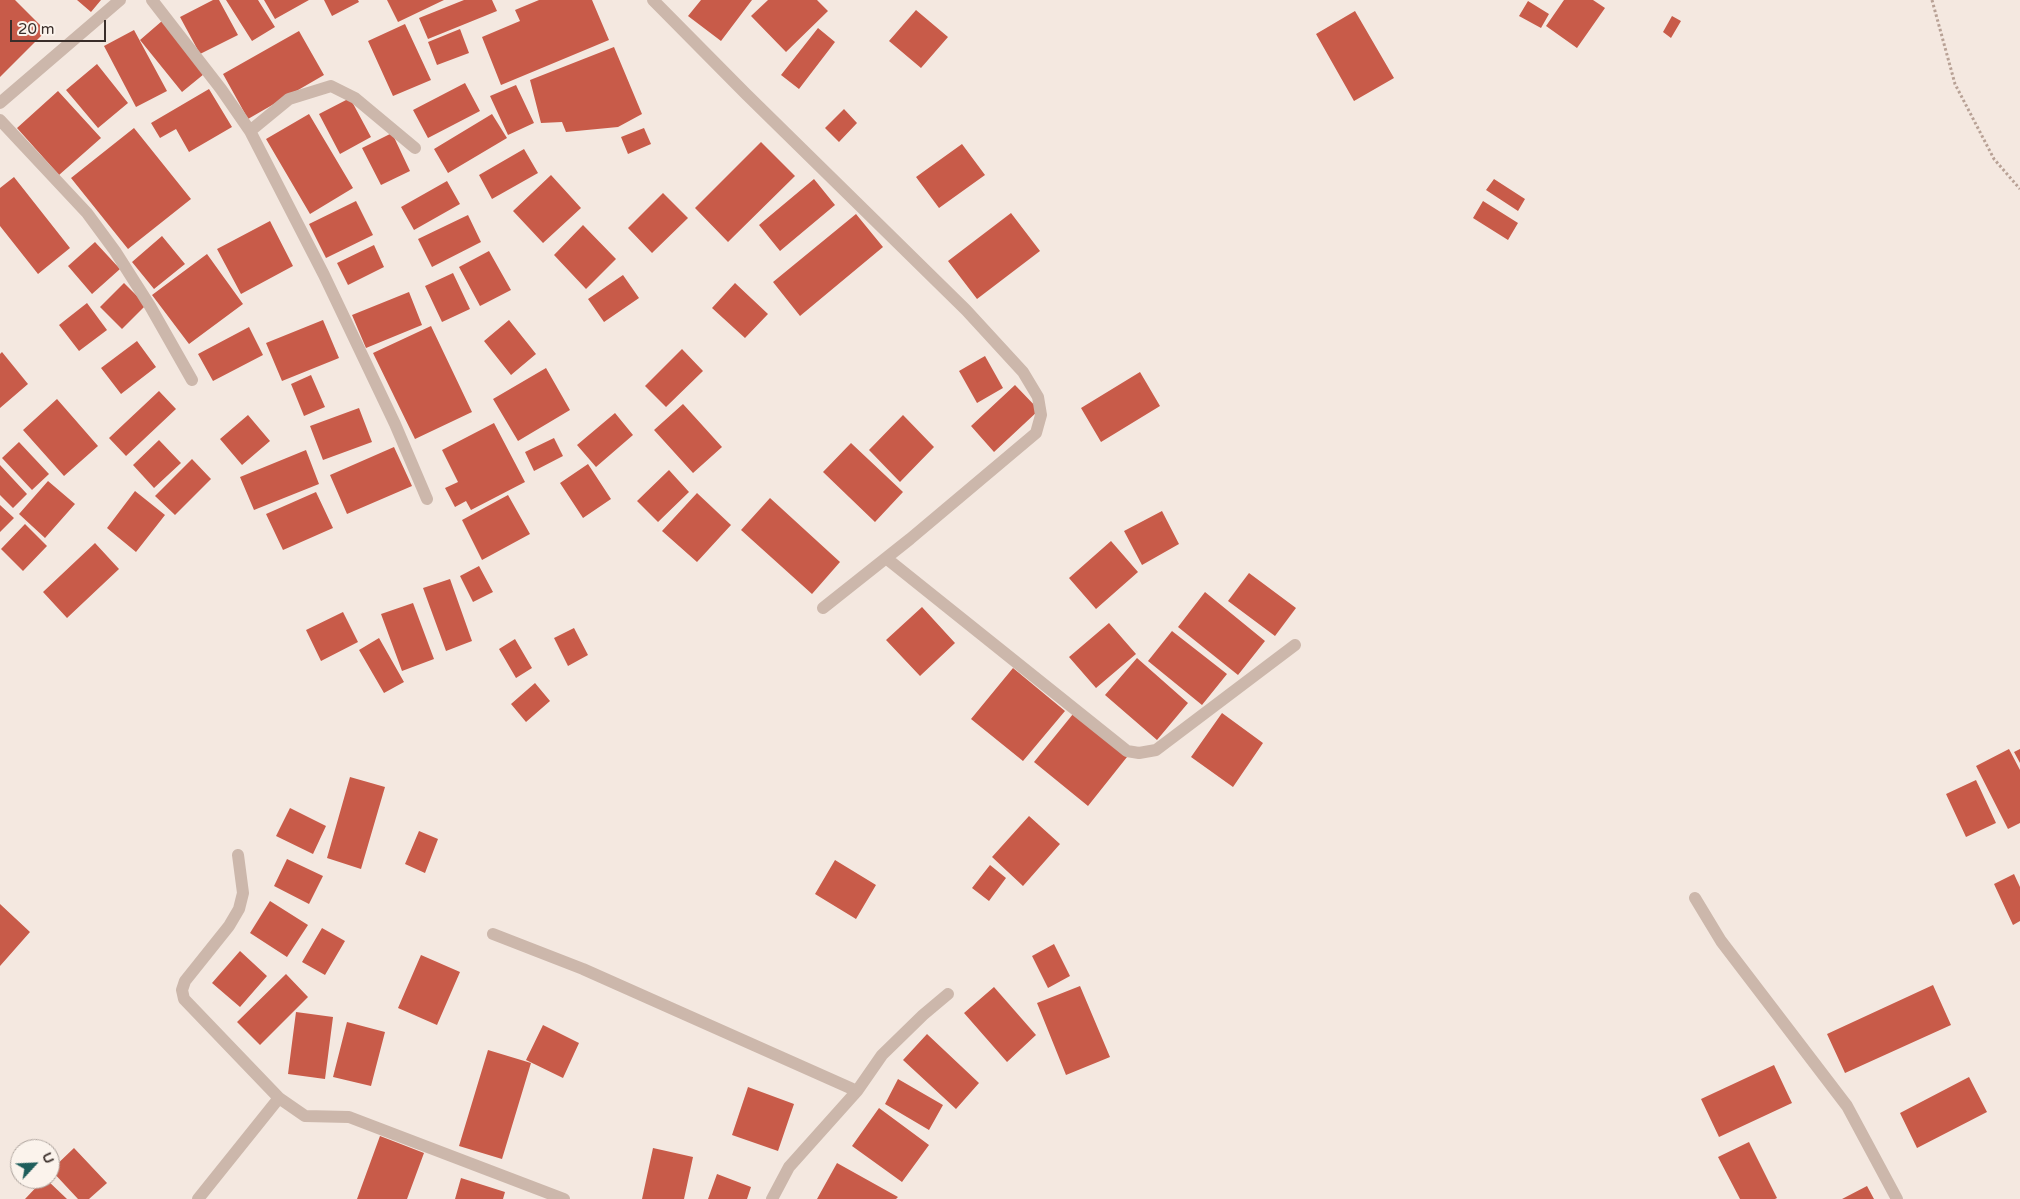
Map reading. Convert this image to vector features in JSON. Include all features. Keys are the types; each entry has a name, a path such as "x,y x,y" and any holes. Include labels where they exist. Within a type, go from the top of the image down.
{"street":[{"path":"0,103 120,0"},
{"path":"152,0 221,89 250,131 324,275 395,424 427,499"},
{"path":"653,0 966,310 1023,372 1038,397 1041,415 1036,433 823,608"},
{"path":"250,131 289,99 331,86 355,98 415,148"},
{"path":"0,120 87,213 115,251 150,306 192,380"},
{"path":"886,558 1127,751 1139,753 1156,750 1295,645"},
{"path":"238,855 243,893 239,909 229,926 185,981 182,990 184,999 279,1098 305,1116 336,1115 349,1117 564,1199"},
{"path":"1695,898 1721,941 1847,1106 1898,1199"},
{"path":"493,934 583,970 858,1091"},
{"path":"772,1199 789,1167 858,1091 882,1055 948,994"},
{"path":"198,1199 279,1098"}],"path":[{"path":"1932,0 1955,84 1994,159 2020,189"}],"building":[{"path":"0,0 15,0 46,31 0,77"},
{"path":"77,0 101,0 91,12"},
{"path":"213,0 219,0 238,35 200,54 180,17"},
{"path":"226,0 258,0 275,27 252,41"},
{"path":"264,0 309,0 275,19"},
{"path":"324,0 358,0 359,2 332,16"},
{"path":"387,0 444,0 398,22"},
{"path":"464,0 492,0 497,11 428,39 419,18"},
{"path":"539,0 592,0 609,40 501,85 482,37 520,21 515,10"},
{"path":"701,0 752,0 721,41 688,16"},
{"path":"768,0 817,0 828,11 786,52 751,16"},
{"path":"1564,0 1593,0 1605,8 1577,48 1546,26"},
{"path":"1528,1 1549,14 1541,28 1519,16"},
{"path":"916,10 948,37 921,68 889,41"},
{"path":"1355,11 1394,78 1354,101 1316,34"},
{"path":"1672,16 1681,21 1671,38 1663,32"},
{"path":"162,21 204,74 182,92 140,40"},
{"path":"405,24 431,80 393,96 368,41"},
{"path":"818,28 835,42 799,89 781,75"},
{"path":"460,29 469,53 437,65 428,42"},
{"path":"134,30 167,91 136,107 104,46"},
{"path":"299,31 324,75 248,119 223,74"},
{"path":"614,47 642,114 618,127 566,132 562,122 541,123 530,80"},
{"path":"97,64 128,103 98,128 66,90"},
{"path":"465,83 480,111 428,138 413,110"},
{"path":"516,85 534,123 508,135 490,96"},
{"path":"209,89 232,127 189,152 176,129 160,138 151,123"},
{"path":"58,91 101,138 59,175 17,128"},
{"path":"350,98 371,137 340,154 319,114"},
{"path":"844,109 857,123 839,142 825,128"},
{"path":"309,114 353,188 310,214 266,139"},
{"path":"492,114 507,138 448,173 434,149"},
{"path":"134,128 191,199 128,249 71,178"},
{"path":"644,128 651,144 628,154 621,137"},
{"path":"392,133 410,171 381,185 362,148"},
{"path":"761,142 795,176 728,242 695,208"},
{"path":"962,144 985,175 939,208 916,177"},
{"path":"524,149 538,173 492,199 479,175"},
{"path":"551,175 581,208 543,243 513,211"},
{"path":"14,177 70,248 38,274 0,226 0,188"},
{"path":"814,179 835,205 780,251 759,225"},
{"path":"1494,179 1525,199 1518,211 1486,190"},
{"path":"447,181 460,204 414,230 401,207"},
{"path":"663,193 688,218 652,253 628,228"},
{"path":"356,201 373,235 326,258 309,224"},
{"path":"1483,201 1518,223 1508,240 1473,218"},
{"path":"1011,213 1040,251 977,299 948,261"},
{"path":"856,214 883,247 800,316 773,282"},
{"path":"468,215 481,242 432,267 418,239"},
{"path":"270,221 293,266 241,294 217,249"},
{"path":"583,225 616,259 586,289 554,255"},
{"path":"162,236 185,264 154,289 132,262"},
{"path":"95,242 120,269 92,294 68,266"},
{"path":"374,245 384,267 348,285 337,263"},
{"path":"489,251 511,290 480,306 459,267"},
{"path":"207,254 243,304 189,344 152,295"},
{"path":"453,273 470,309 442,322 425,286"},
{"path":"623,275 639,298 604,322 588,299"},
{"path":"124,283 146,305 122,329 100,307"},
{"path":"735,283 768,314 745,338 712,308"},
{"path":"409,292 422,325 366,348 352,315"},
{"path":"87,303 107,330 79,351 59,325"},
{"path":"323,320 339,358 282,381 266,343"},
{"path":"509,320 536,354 511,375 484,341"},
{"path":"431,326 472,412 415,439 373,353"},
{"path":"249,327 263,355 213,381 198,354"},
{"path":"137,341 156,367 121,394 101,368"},
{"path":"682,349 703,371 666,407 645,386"},
{"path":"2,352 28,384 0,408 0,354"},
{"path":"985,356 1003,388 977,403 959,371"},
{"path":"546,368 570,410 518,441 493,399"},
{"path":"1140,372 1160,406 1101,442 1081,408"},
{"path":"311,375 325,407 304,416 291,384"},
{"path":"1015,385 1039,410 994,452 971,426"},
{"path":"159,391 176,409 126,456 109,438"},
{"path":"57,399 98,446 64,476 23,430"},
{"path":"683,404 722,447 693,473 654,430"},
{"path":"359,408 372,442 323,460 310,426"},
{"path":"615,413 633,435 596,467 577,445"},
{"path":"248,415 270,441 242,465 220,439"},
{"path":"903,415 934,447 900,482 869,450"},
{"path":"494,423 525,482 471,510 466,501 455,507 445,488 458,482 442,450"},
{"path":"554,438 563,456 534,471 525,452"},
{"path":"159,440 181,463 154,488 133,465"},
{"path":"19,442 49,474 32,490 2,458"},
{"path":"851,443 903,492 875,522 823,472"},
{"path":"394,447 412,486 347,514 330,475"},
{"path":"306,450 319,484 254,510 240,477"},
{"path":"192,459 211,479 175,515 155,496"},
{"path":"588,464 611,499 583,518 560,483"},
{"path":"0,465 27,494 13,508 0,495"},
{"path":"669,470 689,492 658,522 637,501"},
{"path":"48,481 75,504 45,538 19,514"},
{"path":"135,491 165,515 136,552 107,528"},
{"path":"316,492 333,528 283,550 266,514"},
{"path":"697,493 731,525 697,562 662,531"},
{"path":"508,495 530,534 482,560 462,520"},
{"path":"770,498 840,562 812,594 741,530"},
{"path":"0,505 14,518 0,532"},
{"path":"1162,511 1179,544 1142,565 1124,531"},
{"path":"25,524 47,546 23,571 1,549"},
{"path":"1111,541 1138,572 1096,609 1069,578"},
{"path":"95,543 119,569 67,618 43,592"},
{"path":"479,566 493,592 473,602 460,576"},
{"path":"1249,573 1296,608 1275,636 1228,601"},
{"path":"450,579 472,641 446,651 423,588"},
{"path":"1205,592 1265,641 1238,675 1178,627"},
{"path":"413,603 434,659 402,671 381,614"},
{"path":"922,607 955,643 920,676 886,640"},
{"path":"343,612 358,642 321,661 306,630"},
{"path":"1109,623 1136,654 1096,688 1069,657"},
{"path":"574,628 588,655 568,666 554,638"},
{"path":"1172,631 1227,674 1202,705 1148,661"},
{"path":"379,638 404,682 384,693 359,650"},
{"path":"515,639 532,668 516,678 499,649"},
{"path":"1137,658 1188,703 1157,740 1105,695"},
{"path":"1013,668 1065,711 1023,761 971,719"},
{"path":"535,683 550,701 526,722 511,704"},
{"path":"1222,713 1263,743 1233,787 1191,757"},
{"path":"1073,714 1127,757 1088,806 1034,762"},
{"path":"2009,749 2020,770 2020,823 2008,829 1976,766"},
{"path":"2020,749 2020,763 2014,752"},
{"path":"350,777 385,787 361,869 327,858"},
{"path":"1976,780 1996,823 1966,837 1946,794"},
{"path":"290,808 326,826 313,854 276,836"},
{"path":"1029,816 1060,844 1023,886 992,857"},
{"path":"419,831 438,839 425,873 405,864"},
{"path":"287,859 323,876 309,904 274,886"},
{"path":"835,860 876,885 856,919 815,894"},
{"path":"990,865 1006,878 989,901 972,888"},
{"path":"2014,874 2020,887 2020,921 2013,925 1994,884"},
{"path":"270,901 308,925 287,957 250,933"},
{"path":"0,904 30,932 0,966"},
{"path":"322,928 345,941 325,975 302,962"},
{"path":"1054,944 1070,976 1048,988 1032,956"},
{"path":"240,951 267,976 240,1007 212,983"},
{"path":"421,955 460,972 437,1025 398,1008"},
{"path":"286,974 308,997 260,1045 237,1022"},
{"path":"1933,985 1951,1025 1845,1073 1827,1034"},
{"path":"1080,986 1110,1057 1066,1075 1037,1003"},
{"path":"994,987 1036,1035 1007,1062 964,1013"},
{"path":"296,1012 333,1017 325,1079 288,1074"},
{"path":"347,1022 385,1032 371,1086 333,1077"},
{"path":"543,1025 579,1043 563,1078 526,1060"},
{"path":"927,1034 979,1083 956,1109 903,1060"},
{"path":"488,1050 531,1063 502,1159 459,1146"},
{"path":"1774,1065 1792,1103 1719,1137 1701,1099"},
{"path":"1969,1077 1987,1112 1917,1148 1900,1113"},
{"path":"898,1079 943,1105 929,1130 885,1104"},
{"path":"748,1087 794,1104 778,1151 732,1135"},
{"path":"879,1108 929,1145 902,1182 852,1146"},
{"path":"380,1136 424,1153 407,1199 357,1199"},
{"path":"1749,1142 1777,1198 1775,1199 1740,1199 1718,1157"},
{"path":"74,1148 107,1183 89,1199 78,1199 60,1180 60,1161"},
{"path":"653,1148 693,1157 684,1199 642,1199"},
{"path":"837,1163 898,1197 896,1199 817,1199"},
{"path":"717,1174 751,1187 747,1199 708,1199"},
{"path":"461,1178 505,1192 503,1199 455,1199"},
{"path":"1867,1186 1874,1199 1842,1199"},
{"path":"34,1189 56,1189 67,1199 25,1199"}]}
